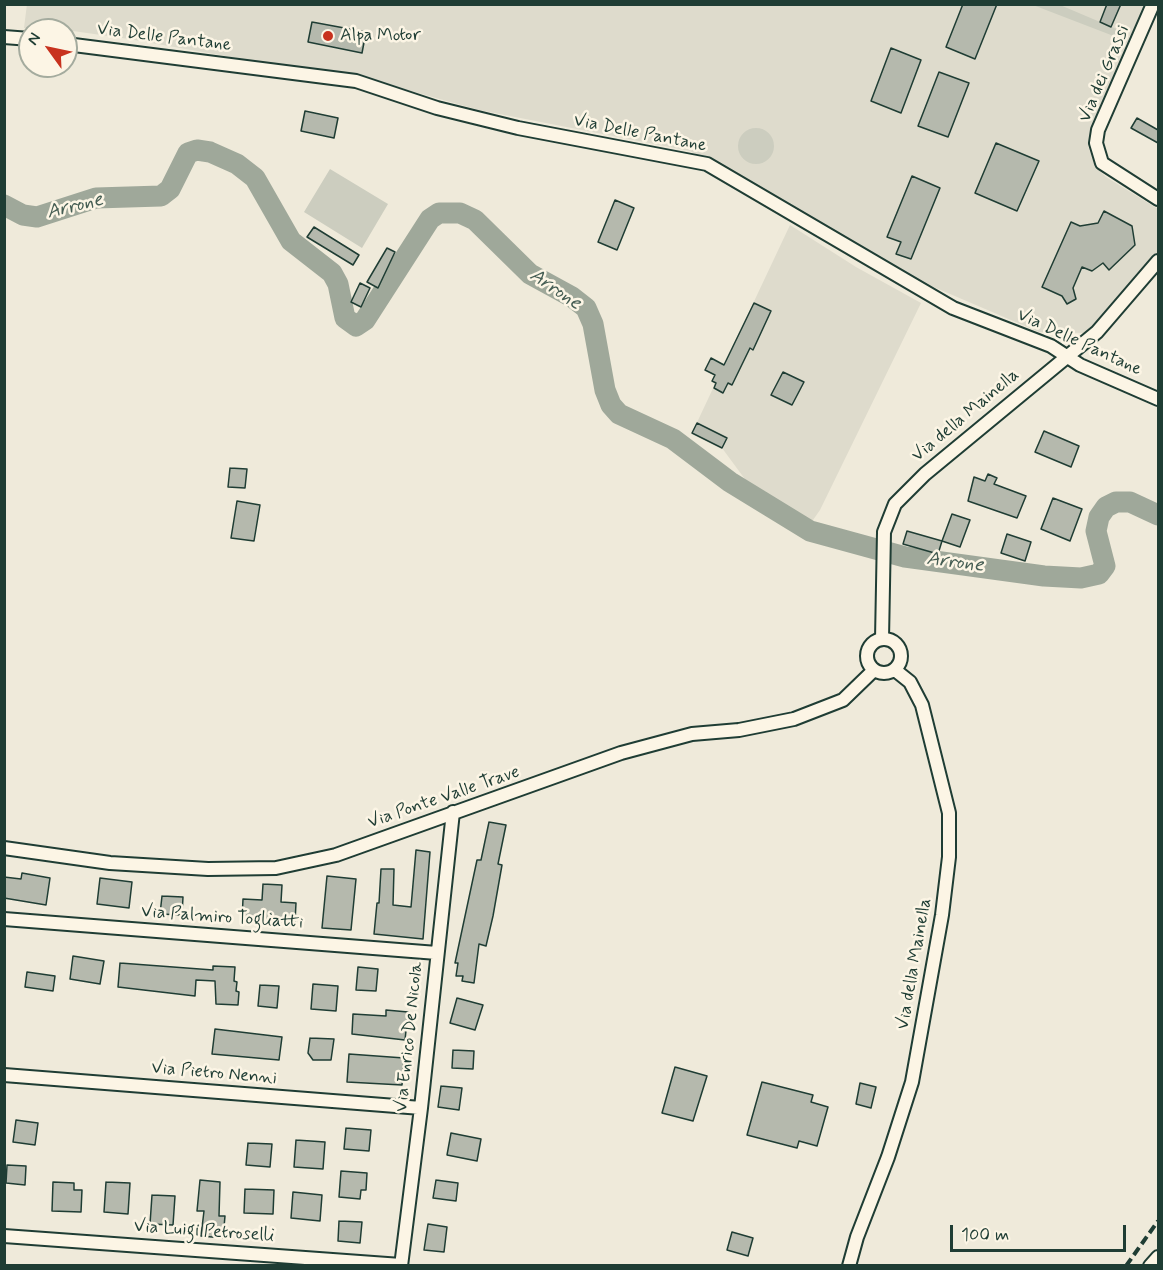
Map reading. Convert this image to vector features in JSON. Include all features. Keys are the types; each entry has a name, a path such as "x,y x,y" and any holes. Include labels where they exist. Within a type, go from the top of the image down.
{"street":[{"name":"Via dei Grassi","path":"1153,4 1098,130 1096,143 1102,163 1158,199"},
{"name":"Via Delle Pantane","path":"78,46 356,81 436,108 518,128 707,164 953,308 1051,346 1065,357 1158,399"},
{"name":"Via della Mainella","path":"882,639 884,537 889,513 910,487 1097,332 1158,261"},
{"path":"882,639 893,641 901,650 901,661 895,670 885,673 874,670 868,661 868,650 882,639"},
{"name":"Via Ponte Valle Trave","path":"4,849 110,862 208,869 276,868 336,855 621,753 682,736 739,730 794,719 843,700 871,676 874,670"},
{"name":"Via della Mainella","path":"849,1266 856,1237 888,1157 912,1082 942,915 949,857 949,813 922,705 910,682 895,670"},
{"name":"Via Enrico De Nicola","path":"401,1265 421,1108 453,812"},
{"name":"Via Palmiro Togliatti","path":"4,919 437,953"},
{"name":"Via Pietro Nenni","path":"4,1075 421,1108"},
{"name":"Via Luigi Petroselli","path":"4,1236 401,1265"},
{"path":"1150,1266 1158,1257"}],"shaded area":[{"path":"27,4 1145,5 1098,111 1088,146 1095,166 1106,177 1158,209 1158,253 1095,327 1086,333 1039,332 915,279 690,151 479,110 354,75 78,32 78,18 25,18"},
{"path":"1033,5 1060,5 1126,33 1124,40"},
{"path":"756,128 768,134 774,146 768,158 756,164 744,158 738,146 744,134"},
{"path":"330,169 388,204 362,248 304,212"},
{"path":"790,225 856,267 921,303 820,510 813,520 807,522 750,486 722,448 692,433"}],"building":[{"path":"963,4 997,4 975,59 946,47"},
{"path":"1107,4 1121,4 1111,27 1100,22"},
{"path":"312,22 366,32 362,53 308,42"},
{"path":"891,48 921,60 901,113 871,101"},
{"path":"939,72 969,83 948,137 918,126"},
{"path":"305,111 338,118 334,138 301,131"},
{"path":"1137,118 1158,130 1158,143 1131,128"},
{"path":"996,143 1039,161 1017,211 975,193"},
{"path":"912,176 940,188 911,259 896,254 901,242 887,237"},
{"path":"615,200 634,208 617,250 598,242"},
{"path":"1104,211 1132,226 1135,245 1109,270 1103,263 1092,271 1082,267 1073,288 1076,299 1067,304 1062,296 1042,287 1071,222 1080,226 1098,223"},
{"path":"314,227 359,255 353,265 307,237"},
{"path":"387,248 395,252 378,288 367,282"},
{"path":"360,283 370,288 361,307 351,302"},
{"path":"754,303 771,311 753,350 750,348 732,385 728,383 723,393 714,388 716,383 712,381 715,375 705,370 711,358 724,365"},
{"path":"783,372 804,382 792,405 771,395"},
{"path":"697,423 727,438 722,448 692,433"},
{"path":"1044,431 1079,446 1071,467 1035,452"},
{"path":"230,468 247,469 245,488 228,487"},
{"path":"988,474 997,478 994,484 1026,496 1017,518 968,501 974,477 985,481"},
{"path":"1053,498 1082,509 1070,541 1041,529"},
{"path":"237,501 260,505 254,541 231,538"},
{"path":"952,514 970,520 960,547 942,541"},
{"path":"907,531 942,541 938,554 903,544"},
{"path":"1007,534 1031,542 1025,561 1001,553"},
{"path":"489,822 506,825 498,864 502,865 493,916 486,946 479,944 474,983 462,981 463,976 456,976 458,963 455,963 477,860 481,860"},
{"path":"416,850 430,852 423,939 374,934 381,869 394,869 393,905 411,907"},
{"path":"22,873 50,878 46,905 4,898 4,877 21,879"},
{"path":"327,876 356,879 351,930 322,928"},
{"path":"100,878 132,882 129,908 97,904"},
{"path":"263,884 282,885 281,902 296,903 295,922 242,920 243,899 262,900"},
{"path":"162,896 183,897 182,915 160,914"},
{"path":"73,956 104,961 100,984 70,979"},
{"path":"120,963 213,970 213,966 235,967 234,981 237,982 236,991 239,992 238,1005 216,1004 215,981 196,980 195,996 118,987"},
{"path":"358,967 378,969 376,991 356,990"},
{"path":"27,972 55,976 53,991 25,987"},
{"path":"313,984 338,986 336,1011 311,1009"},
{"path":"260,985 279,986 277,1008 258,1006"},
{"path":"457,998 483,1005 475,1030 450,1023"},
{"path":"386,1010 408,1012 405,1040 352,1034 353,1014 386,1016"},
{"path":"215,1029 282,1037 279,1060 212,1054"},
{"path":"310,1038 334,1039 331,1060 313,1060 308,1053"},
{"path":"453,1050 474,1051 473,1069 452,1068"},
{"path":"349,1054 404,1058 402,1085 347,1082"},
{"path":"675,1067 707,1076 693,1121 662,1113"},
{"path":"762,1082 813,1095 811,1102 828,1107 817,1146 799,1141 797,1148 747,1135"},
{"path":"860,1083 876,1087 871,1108 856,1104"},
{"path":"441,1086 462,1088 459,1110 438,1107"},
{"path":"16,1120 38,1123 35,1145 13,1142"},
{"path":"346,1128 371,1130 369,1151 344,1149"},
{"path":"451,1133 481,1139 477,1161 447,1155"},
{"path":"296,1140 325,1142 323,1169 294,1167"},
{"path":"248,1143 272,1144 270,1167 246,1165"},
{"path":"7,1165 26,1166 25,1185 6,1183"},
{"path":"341,1171 367,1173 366,1190 361,1190 360,1199 339,1197"},
{"path":"200,1180 220,1182 219,1216 225,1216 223,1238 201,1236 204,1211 197,1211"},
{"path":"436,1180 458,1183 456,1201 433,1198"},
{"path":"53,1182 74,1183 74,1190 82,1190 81,1212 52,1211"},
{"path":"106,1182 130,1183 128,1214 104,1212"},
{"path":"245,1189 274,1190 273,1214 244,1213"},
{"path":"293,1192 322,1195 320,1221 291,1218"},
{"path":"152,1195 175,1196 173,1225 150,1224"},
{"path":"339,1221 362,1222 360,1243 338,1241"},
{"path":"428,1224 447,1227 444,1252 424,1250"},
{"path":"732,1232 753,1238 748,1256 727,1250"}],"waterway":[{"name":"Arrone","path":"4,205 23,215 37,217 96,198 161,196 170,189 188,153 197,150 210,152 237,164 255,178 291,241 332,273 338,284 345,318 356,326 365,320 430,219 439,213 460,213 475,220 530,274 572,297 586,308 593,324 605,390 611,405 619,414 673,439 730,482 810,531 905,557 1044,576 1081,578 1099,574 1105,566 1096,531 1099,517 1106,507 1116,502 1130,502 1158,515"}],"railway":[{"path":"1126,1266 1158,1221"}],"place":[{"name":"Alpa Motor","path":"328,36"}]}
